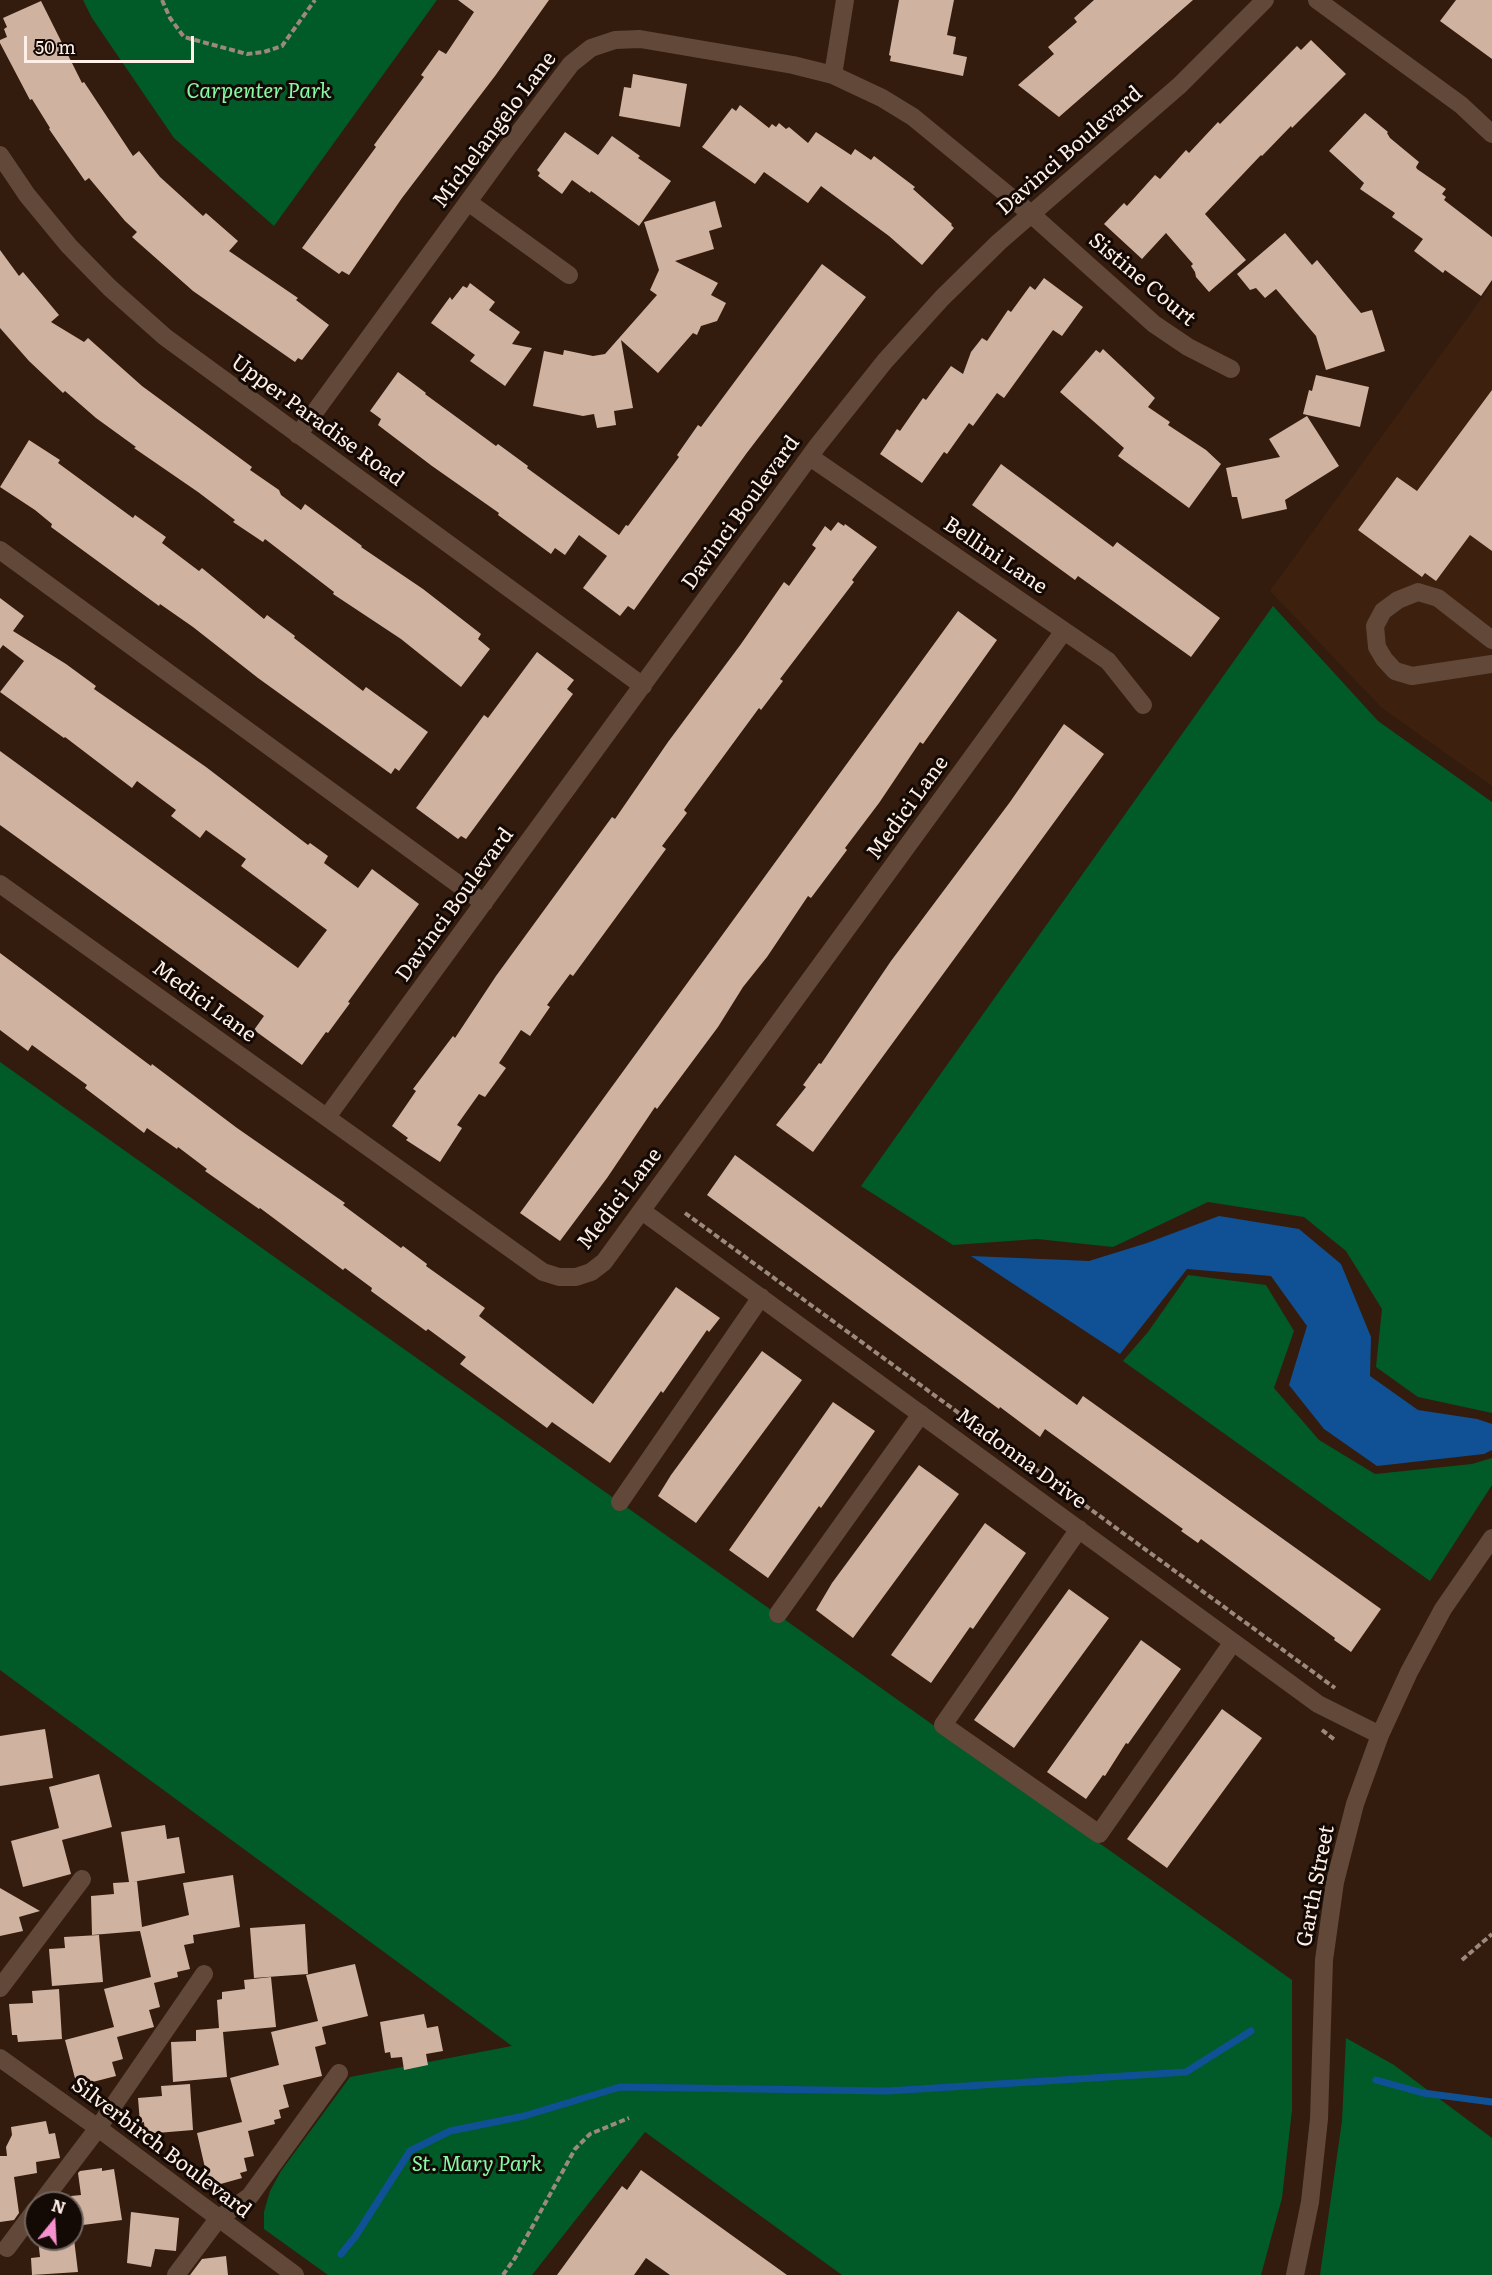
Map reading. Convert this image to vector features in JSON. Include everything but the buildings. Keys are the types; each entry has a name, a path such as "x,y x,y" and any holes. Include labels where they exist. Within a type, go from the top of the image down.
{"street":[{"path":"833,75 845,0"},
{"name":"Davinci Boulevard","path":"327,1118 859,392 914,327 970,270 1180,85 1265,0"},
{"path":"1317,0 1461,105 1492,134"},
{"name":"Michelangelo Lane","path":"298,435 571,64 591,48 615,40 640,39 793,65 833,75 882,98 913,117 1031,214"},
{"name":"Upper Paradise Road","path":"0,154 40,211 110,288 165,337 643,686"},
{"path":"468,202 569,275"},
{"name":"Sistine Court","path":"1031,214 1154,324 1188,347 1231,369"},
{"name":"Bellini Lane","path":"810,457 1108,661 1143,705"},
{"path":"0,550 484,903"},
{"path":"1492,640 1438,598 1418,592 1398,600 1383,611 1376,627 1377,647 1395,671 1412,676 1492,664"},
{"name":"Medici Lane","path":"0,884 543,1272 559,1277 576,1277 591,1272 604,1262 1064,631"},
{"name":"Madonna Drive","path":"642,1211 1318,1704 1380,1735"},
{"path":"620,1502 761,1298"},
{"path":"778,1614 921,1414"},
{"path":"1079,1529 943,1725 1099,1834 1233,1642"},
{"name":"Garth Street","path":"1295,2275 1310,2202 1319,2119 1324,1960 1335,1882 1355,1804 1380,1735 1409,1672 1443,1609 1492,1538"},
{"path":"0,1988 82,1879"},
{"path":"50,2191 98,2128 204,1974"},
{"name":"Silverbirch Boulevard","path":"0,2058 295,2275"},
{"path":"176,2275 218,2219 250,2196 339,2073"},
{"path":"7,2248 24,2226"}],"path":[{"path":"162,0 170,18 184,37 247,54 264,52 282,46 315,0"},
{"path":"685,1212 1338,1690"},
{"path":"1462,1960 1492,1934"},
{"path":"503,2275 515,2259 575,2150 590,2134 629,2118"}],"shaded area":[{"path":"1492,284 1492,786 1382,708 1270,591"}],"green space":[{"name":"Carpenter Park","path":"83,0 437,0 274,226 174,138 92,18"},
{"path":"1273,606 1378,721 1492,802 1492,1413 1418,1397 1376,1367 1382,1309 1346,1251 1304,1217 1208,1202 1113,1247 1037,1239 953,1245 861,1186"},
{"name":"St. Mary Park","path":"0,1062 1292,1980 1292,2110 1282,2198 1261,2275 842,2275 645,2132 532,2275 328,2275 264,2229 264,2212 270,2191 281,2171 350,2077 512,2046 0,1670"},
{"path":"1188,1275 1266,1285 1294,1331 1274,1388 1319,1440 1375,1474 1472,1464 1492,1458 1492,1485 1430,1581 1123,1361 1148,1332"},
{"path":"1346,2038 1394,2065 1492,2138 1492,2275 1320,2275 1342,2121"}],"water":[{"path":"1219,1216 1299,1229 1341,1264 1371,1337 1370,1376 1418,1410 1477,1419 1492,1424 1492,1450 1484,1454 1377,1466 1324,1429 1289,1385 1307,1326 1271,1276 1187,1269 1120,1354 971,1256 1089,1261 1147,1243"}],"waterway":[{"path":"341,2254 355,2237 410,2151 450,2131 524,2116 620,2087 888,2091 1186,2072 1251,2031"},
{"path":"1376,2080 1423,2093 1492,2102"}]}
